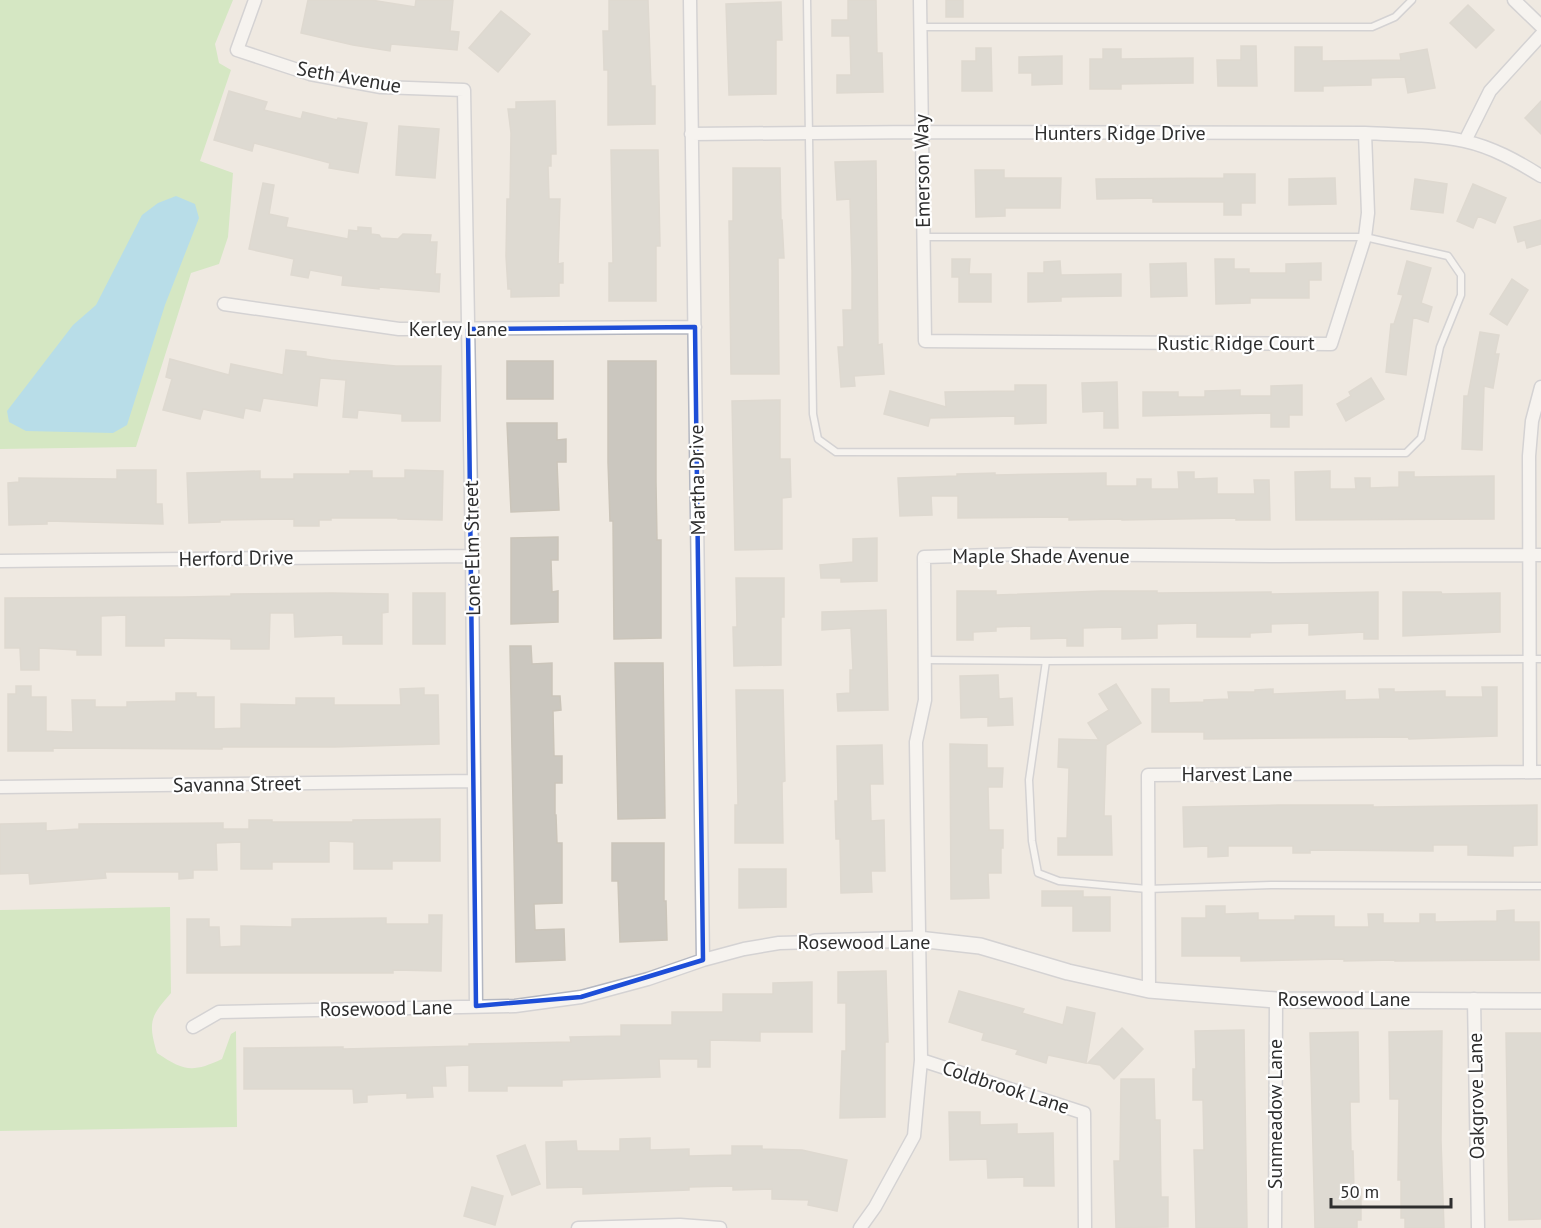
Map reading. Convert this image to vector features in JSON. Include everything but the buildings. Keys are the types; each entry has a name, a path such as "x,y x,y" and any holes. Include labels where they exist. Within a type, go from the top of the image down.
{"street":[{"name":"Seth Avenue","path":"255,0 237,50 310,74 381,87 464,90"},
{"name":"Martha Drive","path":"690,0 703,960"},
{"name":"Emerson Way","path":"920,0 920,132 925,341"},
{"path":"1514,0 1541,26"},
{"path":"1465,141 1490,91 1541,35"},
{"name":"Lone Elm Street","path":"464,90 472,556 476,1006"},
{"name":"Hunters Ridge Drive","path":"691,134 920,132 1419,135 1465,141 1510,157 1541,176"},
{"name":"Rustic Ridge Court","path":"925,341 1330,344 1365,237 1368,213 1365,133"},
{"name":"Kerley Lane","path":"224,304 399,329 695,327"},
{"path":"1535,772 1535,555 1529,456 1532,421 1541,387"},
{"name":"Maple Shade Avenue","path":"861,1228 876,1208 914,1136 921,1060 916,742 925,700 924,557 1031,554 1535,555"},
{"name":"Herford Drive","path":"0,561 472,556"},
{"name":"Harvest Lane","path":"1149,990 1148,775 1535,772"},
{"name":"Savanna Street","path":"0,787 474,781"},
{"name":"Rosewood Lane","path":"193,1027 219,1012 515,1006 581,997 648,979 703,960 779,943 918,939 980,946 1068,972 1149,990 1276,1000 1541,1001"},
{"name":"Oakgrove Lane","path":"1474,999 1478,1228"},
{"name":"Sunmeadow Lane","path":"1275,1228 1276,1000"},
{"name":"Coldbrook Lane","path":"921,1060 1084,1113 1085,1228"},
{"path":"578,1228 680,1226 720,1228"}],"lane":[{"path":"807,0 813,414 818,439 836,452 1406,453 1421,438 1440,347 1461,296 1461,275 1448,256 1365,237 923,237"},
{"path":"920,27 1372,27 1395,18 1412,0"},
{"path":"926,660 1535,659"},
{"path":"1046,661 1029,780 1032,841 1038,873 1059,881 1148,889 1271,885 1541,886"}],"highlighted area":[{"path":"695,327 703,960 581,997 476,1006 468,329"}],"green space":[{"path":"0,0 233,0 215,44 219,63 231,70 200,161 233,173 228,237 219,264 191,273 136,447 0,449"},
{"path":"170,907 171,993 153,1020 152,1034 157,1053 174,1064 188,1068 203,1066 222,1059 231,1034 236,1031 237,1127 0,1131 0,910"}],"water":[{"path":"176,196 195,204 199,218 165,305 127,425 113,433 26,431 9,422 7,411 73,325 96,305 142,215 158,203"}]}
